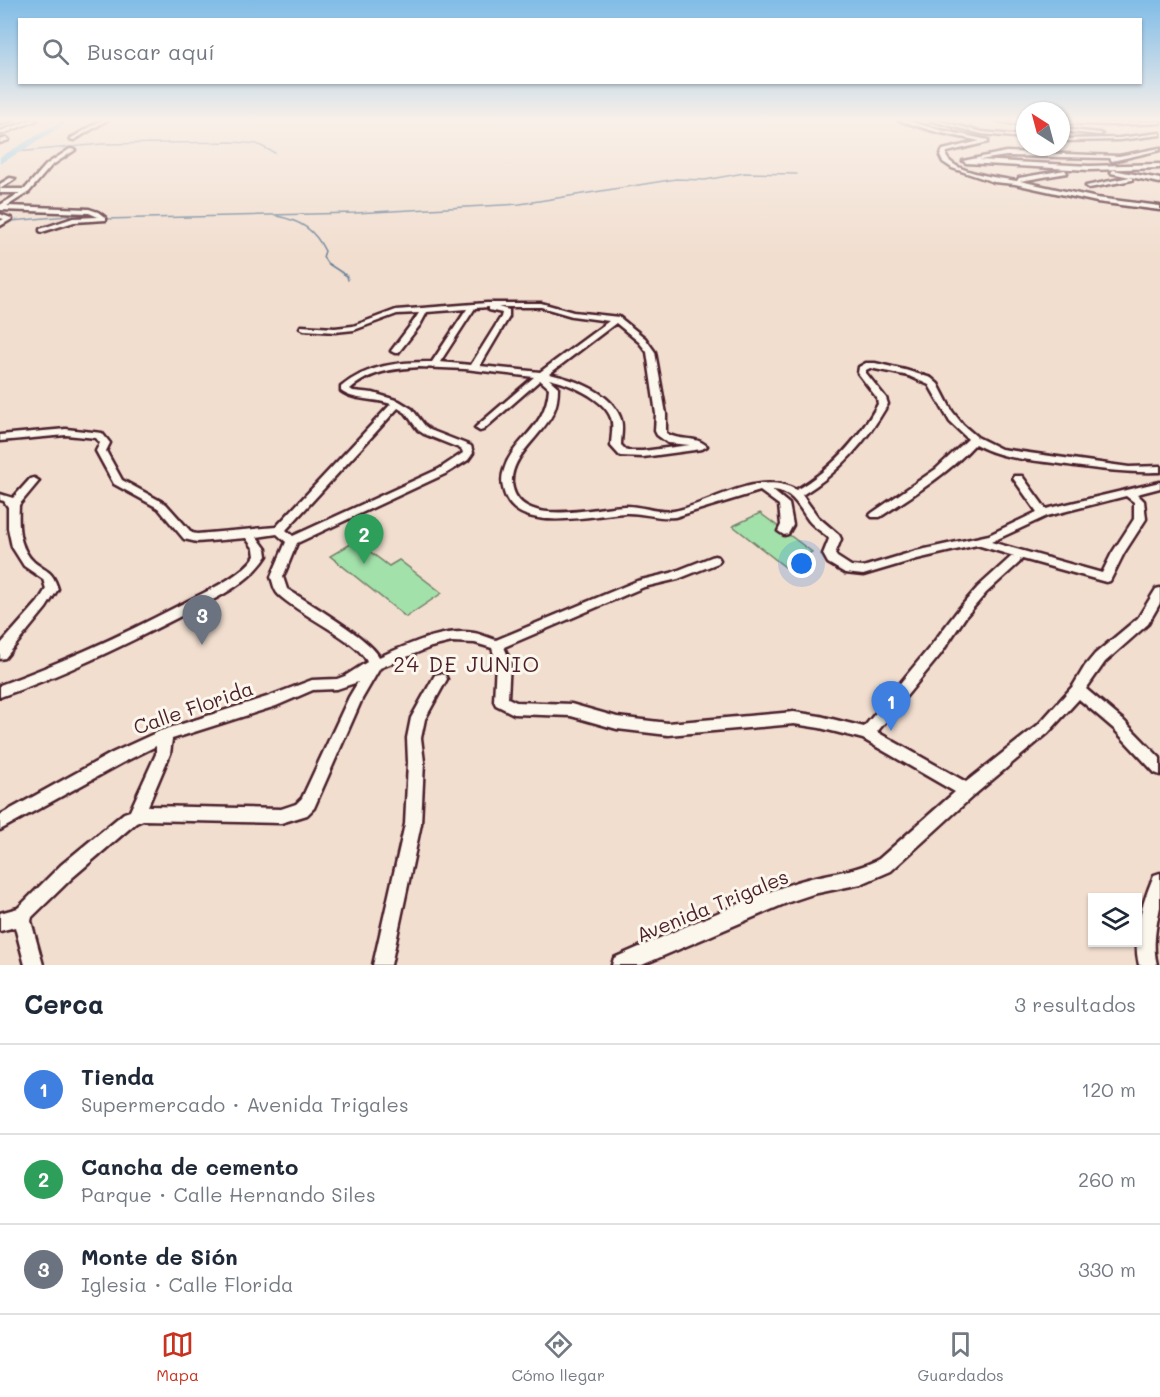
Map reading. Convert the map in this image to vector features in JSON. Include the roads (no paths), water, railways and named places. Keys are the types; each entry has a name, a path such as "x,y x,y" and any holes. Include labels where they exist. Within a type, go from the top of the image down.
{"street":[{"path":"0,208 27,191 49,165"},
{"path":"951,165 989,179 1089,199 1160,208"},
{"path":"1037,165 1089,168 1160,166"},
{"path":"1111,165 1115,168"},
{"path":"1011,182 1089,168 1159,181"},
{"path":"1089,186 1139,177"},
{"path":"0,189 12,179"},
{"path":"0,189 27,191"},
{"path":"0,208 89,212 96,213 103,219 76,220 42,230"},
{"path":"0,216 5,222"},
{"path":"475,366 506,312 487,305"},
{"path":"136,814 281,816 301,810 308,803 356,697 375,665 372,656 356,641 282,591 277,577 292,542 433,476 464,458 468,453 466,448 428,433 418,426 408,410 364,394 351,394 345,389 356,379 379,370 434,364 475,366 566,381 603,402 616,419 616,446 624,454 643,454 702,446 696,442 671,441 662,435 651,352 642,340 616,319 572,314 540,305 487,305 396,312 354,328 335,330 304,328"},
{"path":"434,364 473,306"},
{"path":"395,351 424,310"},
{"path":"480,428 540,376 616,319"},
{"path":"797,494 816,483 847,457 876,418 883,400 862,373 864,367 877,366 926,379 936,389 948,412 973,440 983,446 1007,454 1129,470 1160,470"},
{"path":"540,376 554,387 547,418 509,469 507,482 512,499 526,509 556,517 627,509 672,514 774,486 797,494 812,517 835,538 829,554 832,560 849,570 863,572 916,555 978,542 1014,529 1043,513 1160,485"},
{"path":"0,438 66,432 99,435 105,443 101,451 118,482 162,506 188,536 197,538 249,534 279,531 396,404"},
{"path":"876,515 935,474 963,452 973,440"},
{"path":"1018,478 1043,513"},
{"path":"0,654 42,605 52,589 48,577 25,562 14,534 14,506 34,481"},
{"path":"761,488 784,504 787,525 784,531"},
{"path":"978,542 1106,578 1118,553 1140,519 1139,501 1129,493"},
{"path":"0,497 8,499 14,506"},
{"path":"279,531 292,542"},
{"path":"0,691 31,681 100,651 222,589 255,565 261,556 260,549 249,534"},
{"path":"714,560 674,576 641,584 497,645 503,661 501,701 514,708 571,710 617,723 668,729 794,718 820,722 867,734 967,791"},
{"path":"867,734 962,613 982,590 1015,560"},
{"name":"Avenida Trigales","path":"621,965 792,892 871,873 897,855 967,791 1043,729 1078,690 1100,658 1143,621 1160,592"},
{"name":"Calle Florida","path":"0,823 117,758 165,735 271,702 312,686 337,684 350,680 400,653 452,637 475,638 497,645"},
{"path":"382,965 412,824 416,762 414,738 418,718 440,679"},
{"path":"1078,690 1113,718 1160,768"},
{"path":"0,922 22,916 67,871 136,814 163,754 165,735"},
{"path":"1148,965 1144,952 1144,941 1154,893 1160,881"},
{"path":"22,916 34,965"}],"waterway":[{"path":"103,219 355,213 520,204 676,179 705,180 744,173 797,174"},
{"path":"0,222 68,216 91,218"},
{"path":"277,216 293,220 306,227 325,251 323,257 327,263 347,276 348,280"}],"place":[{"name":"Cancha de cemento","path":"364,564"},
{"name":"Monte de Sión","path":"202,645"},
{"name":"Tienda","path":"891,731"}],"district":[{"name":"24 DE JUNIO","path":"467,663"}]}
